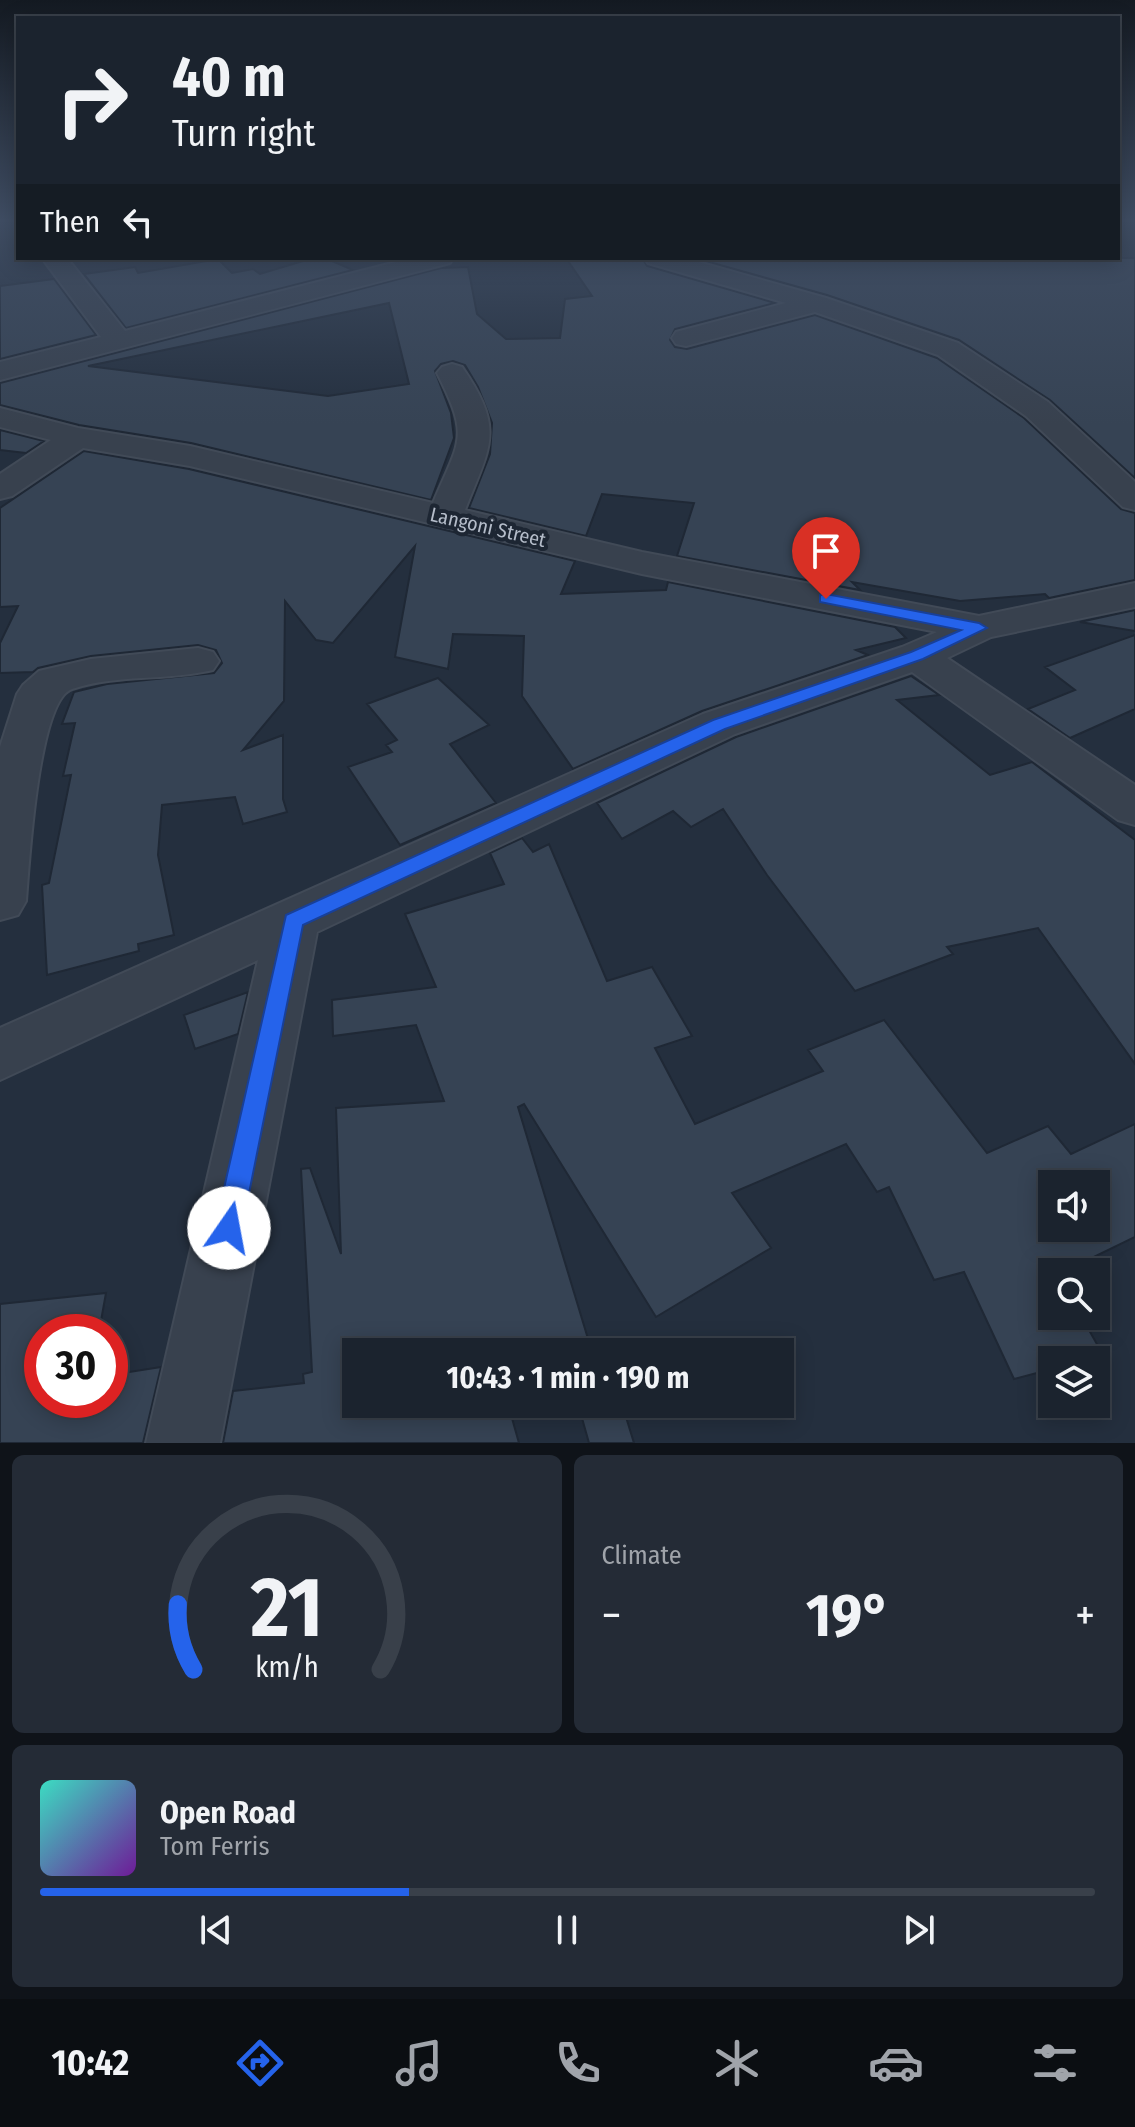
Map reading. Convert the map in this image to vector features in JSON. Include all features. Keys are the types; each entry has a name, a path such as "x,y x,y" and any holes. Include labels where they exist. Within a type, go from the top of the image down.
{"street":[{"path":"78,289 119,342"},
{"path":"0,371 321,289"},
{"path":"766,289 948,349 1037,409 1135,500"},
{"path":"686,338 817,304"},
{"path":"445,517 476,440 472,412 452,373"},
{"name":"Langoni Street","path":"0,417 77,437 190,456 642,563 979,628"},
{"path":"0,489 77,437"},
{"path":"0,1055 719,724 917,656 979,628 1135,595"},
{"path":"917,656 1135,808"},
{"path":"0,901 14,777 38,694 54,680 91,672 198,661"},
{"path":"183,1443 293,920"}],"building":[{"path":"0,289 62,289 96,335 0,359"},
{"path":"96,289 277,289 126,328"},
{"path":"359,289 472,289 477,314 506,339 560,338 565,299 592,296 587,289 728,289 775,303 675,329 670,340 675,347 687,349 815,315 937,358 1024,418 1121,509 1135,513 1135,580 1049,598 1045,594 960,601 852,582 860,590 677,556 694,503 602,494 586,536 469,508 490,454 492,423 478,387 465,365 453,361 441,364 435,371 451,413 454,438 431,500 191,443 79,425 0,405 0,383","holes":["389,303 409,384 328,396 88,366"]},
{"path":"807,289 1135,289 1135,478 1050,400 959,340"},
{"path":"0,430 44,441 26,453 0,450"},
{"path":"84,451 189,469 575,561 561,594 666,590 668,582 895,627 906,638 856,650 868,655 702,711 573,769 522,696 524,636 453,634 448,669 395,657 415,546 333,643 316,640 285,601 284,701 243,750 283,735 283,799 287,812 243,824 235,797 162,805 158,855 174,935 138,944 139,951 47,975 42,885 49,883 71,775 63,776 75,723 62,724 74,692 107,684 214,673 222,663 216,650 198,645 91,656 38,668 33,672 0,673 0,643 18,606 0,607 0,508"},
{"path":"1135,610 1135,631 1080,622"},
{"path":"1135,635 1135,709 1070,738 1028,709 1075,690 1045,667"},
{"path":"911,676 939,695 897,700 990,775 1032,762 1135,840 1135,1064 1038,928 947,947 953,954 855,991 767,875 723,809 691,827 673,811 622,839 597,803 736,737"},
{"path":"438,678 489,725 450,744 496,803 400,845 348,767 392,752 386,745 397,740 367,704"},
{"path":"522,838 533,852 549,844 607,981 652,967 692,1036 655,1048 695,1124 823,1071 808,1050 884,1020 987,1153 1048,1126 1071,1154 1135,1124 1135,1237 1092,1258 1038,1258 1038,1330 1089,1330 1098,1346 1038,1346 1038,1373 1014,1379 964,1272 934,1280 889,1187 877,1192 846,1144 732,1193 771,1248 656,1317 524,1104 518,1107 588,1338 342,1338 342,1418 512,1418 519,1443 223,1443 233,1391 304,1383 303,1374 312,1372 301,1169 310,1168 341,1254 336,1108 444,1101 416,1025 333,1036 332,1000 436,987 405,914 504,884 490,853"},
{"path":"248,992 238,1034 195,1049 184,1015"},
{"path":"106,1293 102,1314 24,1314 24,1418 128,1418 128,1372 161,1367 143,1443 0,1443 0,1304"},
{"path":"582,1418 626,1418 634,1443 589,1443"}],"route":[{"path":"229,1228 293,920 719,724 917,656 979,628 826,599"}]}
